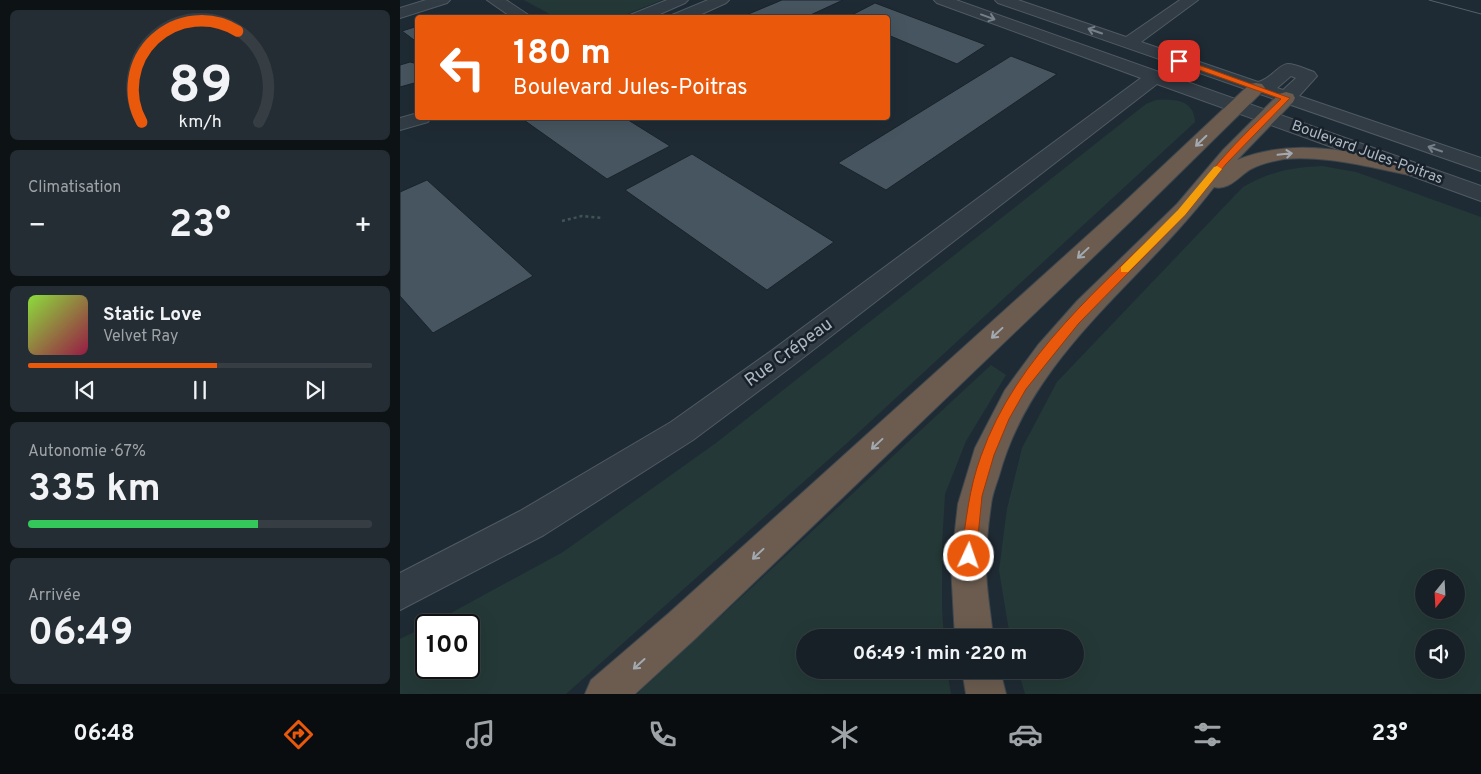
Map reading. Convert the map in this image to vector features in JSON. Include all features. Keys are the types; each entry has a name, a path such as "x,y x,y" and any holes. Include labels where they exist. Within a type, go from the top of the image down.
{"highway":[{"path":"605,694 682,626 1120,218 1256,88"},
{"path":"973,629 968,569 971,518 987,455 1004,417 1022,386 1066,330 1181,212 1223,162 1286,98"},
{"path":"1181,212 1239,168 1254,160 1270,156 1290,153 1314,154 1414,170"},
{"path":"982,679 986,694"}],"street":[{"path":"400,13 442,0"},
{"path":"494,0 520,15"},
{"path":"643,15 680,0"},
{"path":"685,15 721,0"},
{"name":"Boulevard Jules-Poitras","path":"942,0 1481,194"},
{"name":"Boulevard Jules-Poitras","path":"1003,0 1481,165"},
{"path":"1128,43 1190,0"},
{"path":"1256,88 1273,84 1288,69 1308,76 1286,98"},
{"name":"Rue Crépeau","path":"400,592 532,523 682,431 781,359 1154,77"},
{"path":"400,124 415,120"}],"path":[{"path":"562,221 582,216 602,218"}],"green space":[{"path":"524,0 662,0 624,15 551,15"},
{"path":"1156,100 1176,100 1182,102 1191,109 1195,122 847,443 566,694 400,694 400,639 415,632 415,679 480,679 480,614 449,614 563,552 716,443 1146,104"},
{"path":"1322,166 1356,172 1481,217 1481,694 1025,694 1021,679 1084,679 1084,629 1009,629 999,570 1007,509 1022,448 1057,382 1243,187 1263,177 1290,169"},
{"path":"991,365 1006,375 966,441 945,494 942,545 943,629 796,629 796,679 948,679 951,694 637,694"}],"building":[{"path":"782,0 843,0 810,15 746,15"},
{"path":"875,3 986,45 957,64 890,36 890,15 852,15"},
{"path":"415,27 415,41 402,31"},
{"path":"1011,56 1057,74 886,190 838,163"},
{"path":"410,62 415,63 415,83 400,87 400,65"},
{"path":"524,120 628,120 670,146 607,179"},
{"path":"692,154 834,242 767,290 625,190"},
{"path":"427,180 533,276 433,333 400,296 400,192"}],"tram line":[{"path":"1429,0 1481,14"}],"slow traffic":[{"path":"1124,269 1181,212 1217,169"}],"route":[{"path":"969,556 971,518 975,496 987,455 1004,417 1022,386 1044,356 1075,320 1181,212 1223,162 1286,98 1179,61"}]}
